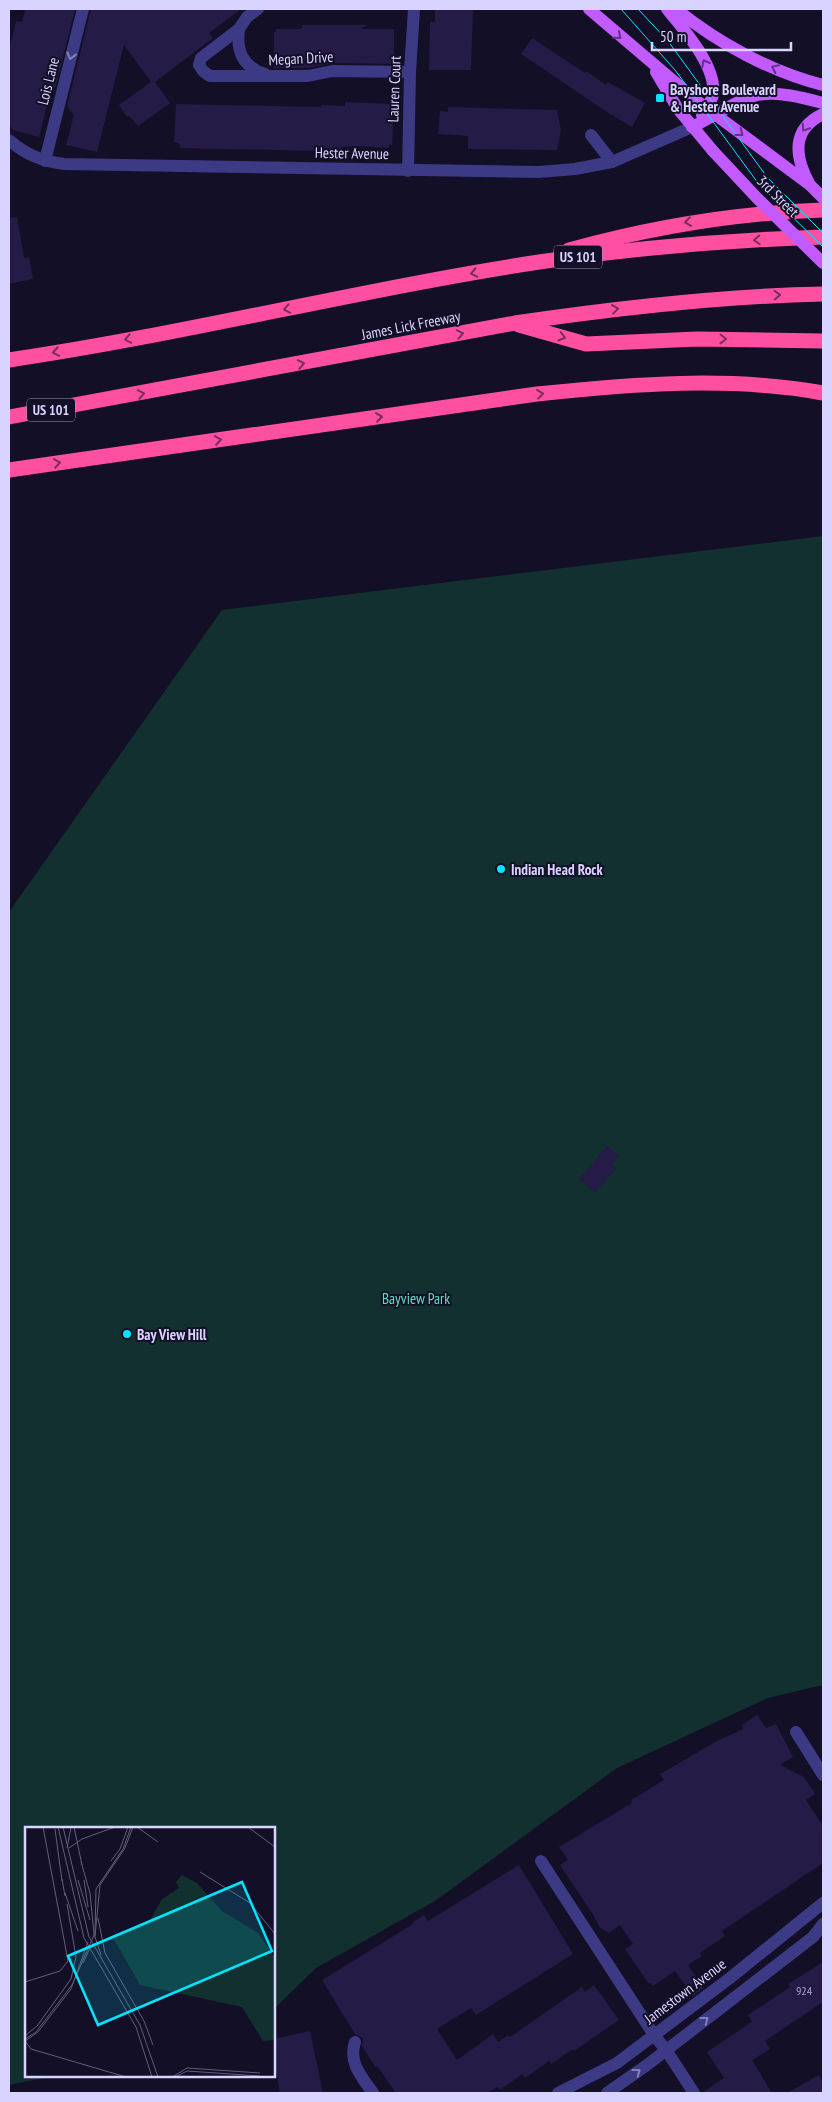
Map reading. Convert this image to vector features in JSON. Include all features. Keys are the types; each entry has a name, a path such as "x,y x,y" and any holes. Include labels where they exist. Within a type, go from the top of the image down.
{"highway":[{"path":"496,269 616,237 680,224 741,215 823,210"},
{"name":"US 101","path":"9,360 496,269 658,247 747,240 823,237"},
{"name":"James Lick Freeway","path":"9,417 515,323 654,304 744,297 823,294"},
{"path":"515,323 586,344 697,339 823,341"},
{"path":"9,470 537,394 594,388 701,383 754,385 823,393"}],"main road":[{"path":"589,9 712,112 810,186 823,198"},
{"path":"667,9 685,32 707,66 714,94 712,112"},
{"path":"676,9 720,40 783,72 823,85"},
{"name":"3rd Street","path":"649,61 678,109 692,127 757,198 823,263"},
{"path":"692,127 712,112 759,95 773,94 823,103"},
{"path":"810,186 800,163 799,140 803,130 811,120 823,114"}],"street":[{"name":"Lois Lane","path":"45,161 83,9"},
{"path":"258,9 247,17 239,29 237,42 242,56 250,67 273,76"},
{"name":"Lauren Court","path":"408,171 410,72 414,9"},
{"name":"Megan Drive","path":"239,29 201,58 199,65 203,71 210,76 308,76 332,71 410,72"},
{"name":"Hester Avenue","path":"9,140 28,154 45,161 64,164 539,172 575,169 612,162 692,127"},
{"path":"591,135 612,162"},
{"path":"796,1732 823,1775"},
{"path":"541,1861 694,2093"},
{"name":"Jamestown Avenue","path":"558,2093 617,2063 823,1903"},
{"path":"607,2093 813,1937 823,1924"},
{"path":"355,2042 351,2053 355,2066 373,2093"}],"green space":[{"name":"Bayview Park","path":"823,536 823,1685 768,1698 617,1768 435,1901 316,1968 275,2008 275,1827 25,1827 25,2077 49,2077 9,2085 9,912 222,610"}],"building":[{"path":"25,9 75,9 55,89 52,85 39,137 13,130 9,125 9,51 16,21 22,22"},
{"path":"91,9 241,9 209,33 213,38 155,82 170,103 138,126 129,116 127,117 119,105 151,82 124,45 97,152 66,145 74,115 67,106"},
{"path":"435,9 473,9 471,70 429,70 430,22 435,22"},
{"path":"302,25 368,25 361,29 394,29 394,64 332,63 307,68 274,68 274,32 276,32 276,29 302,28"},
{"path":"532,38 585,73 586,71 606,85 608,82 645,103 632,127 521,54"},
{"path":"345,102 394,104 392,145 389,145 389,148 356,146 341,147 341,149 319,148 319,151 180,148 180,144 174,142 176,104 321,107 321,105 345,106"},
{"path":"448,107 557,110 561,130 557,150 468,149 468,136 438,134 440,111 448,112"},
{"path":"17,217 24,258 29,257 33,279 9,284 9,218"},
{"path":"607,1146 619,1156 612,1165 616,1169 595,1193 579,1179"},
{"path":"757,1715 766,1728 776,1724 793,1757 780,1765 804,1777 815,1794 806,1800 823,1826 823,1863 722,1931 725,1936 700,1953 702,1956 688,1965 704,1988 693,1996 675,1971 653,1986 651,1983 649,1984 625,1949 633,1944 620,1925 609,1933 600,1928 560,1865 568,1860 559,1847 632,1803 631,1800 664,1780 660,1774 717,1741 743,1729 742,1725"},
{"path":"519,1865 573,1954 476,2015 471,2008 437,2029 457,2060 493,2034 498,2042 508,2035 510,2037 582,1987 585,1992 594,1985 619,2020 574,2051 573,2049 551,2064 549,2061 525,2078 522,2074 500,2090 498,2087 487,2093 396,2093 377,2066 375,2067 362,2046 363,2039 355,2034 322,1980 413,1924 424,1915 428,1921"},
{"path":"823,1962 823,2002 765,2041 770,2049 752,2060 772,2093 702,2093 724,2078 707,2052 752,2022 748,2015 790,1987 788,1984"},
{"path":"310,2031 323,2093 280,2093 275,2069 275,2039"},
{"path":"819,2075 823,2083 823,2093 787,2093"}],"tram line":[{"path":"621,9 675,70 758,183 823,247"},
{"path":"638,9 668,41 767,177 823,233"}],"place":[{"name":"Bayshore Boulevard & Hester Avenue","path":"660,98"},
{"name":"Indian Head Rock","path":"501,869"},
{"name":"Bay View Hill","path":"127,1334"}]}
